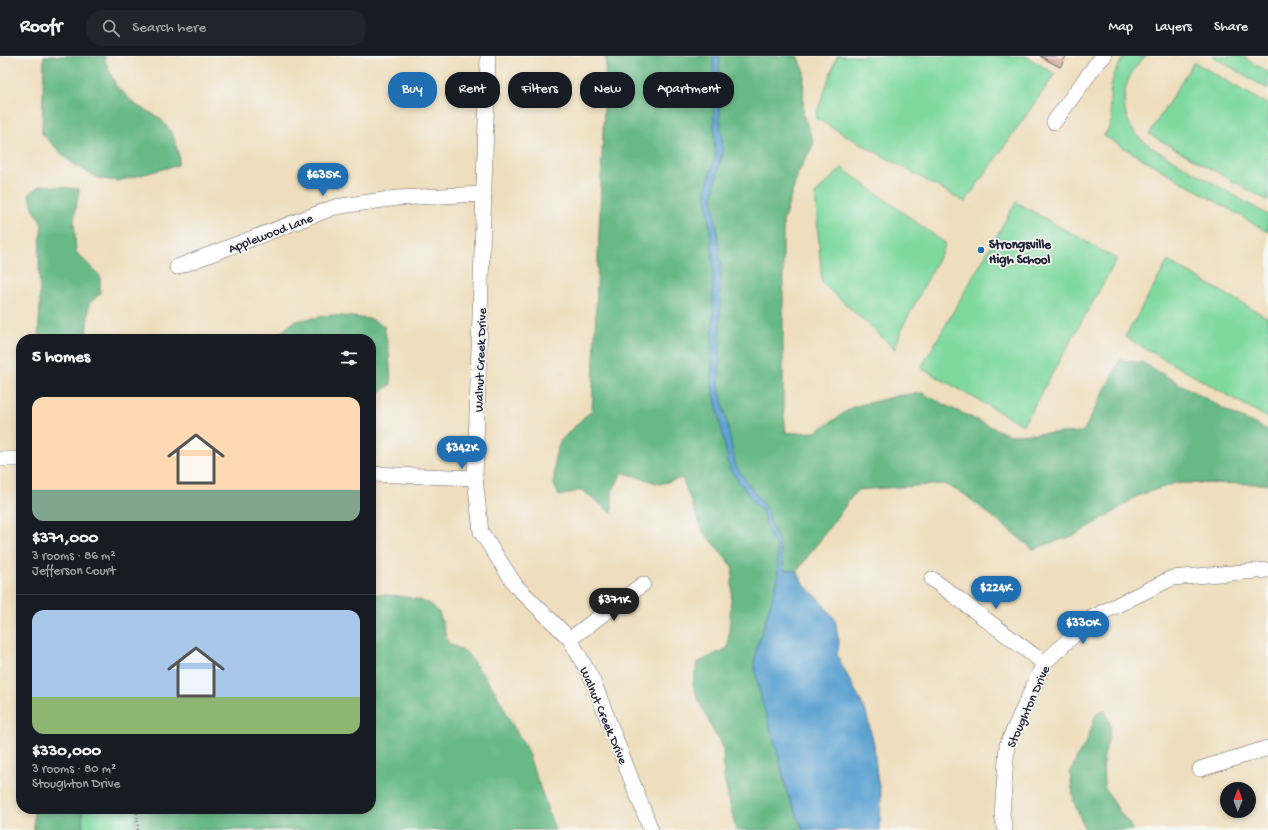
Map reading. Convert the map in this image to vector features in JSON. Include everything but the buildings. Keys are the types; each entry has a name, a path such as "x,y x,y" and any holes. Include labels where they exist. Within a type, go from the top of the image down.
{"street":[{"name":"Walnut Creek Drive","path":"488,56 475,478 481,532 516,586 570,639 593,681 651,830"},
{"path":"1054,122 1097,63 1104,56"},
{"name":"Applewood Lane","path":"177,267 335,207 397,198 484,194"},
{"path":"0,459 16,459"},
{"path":"376,474 475,478"},
{"name":"Stoughton Drive","path":"1005,830 1002,815 1007,744 1044,663 1093,617 1172,578 1268,570"},
{"path":"932,579 1044,663"},
{"path":"570,639 643,584"},
{"path":"1200,769 1268,748"}],"path":[{"path":"137,814 138,830"}],"green space":[{"path":"44,56 105,56 105,61 116,86 136,105 160,118 173,135 179,157 178,165 118,181 101,179 68,160 42,134"},
{"path":"606,56 797,56 804,70 803,114 814,143 798,173 783,222 783,408 786,433 815,432 852,407 901,395 922,393 1009,435 1083,432 1120,360 1143,363 1235,415 1268,430 1268,484 1176,483 1137,496 1075,535 1033,549 964,494 944,484 857,490 797,571 778,570 778,579 757,646 787,793 803,830 736,830 724,779 723,747 698,699 693,684 697,663 728,648 733,568 703,532 682,478 660,484 622,472 612,492 612,513 582,490 559,496 554,484 555,457 560,441 592,411 604,108 635,108 635,72 605,72"},
{"path":"837,56 1026,56 1055,74 965,202 815,118"},
{"path":"1125,56 1146,56 1138,63 1132,72 1125,90 1125,110 1128,120 1135,133 1151,147 1268,215 1268,232 1104,136 1112,120 1110,109 1111,86 1117,67"},
{"path":"1212,56 1241,56 1268,72 1268,89"},
{"path":"1194,62 1268,105 1268,201 1149,134"},
{"path":"842,168 946,244 901,330 895,349 822,283 815,194"},
{"path":"41,185 79,189 74,220 76,252 100,276 100,294 89,303 86,334 38,334 40,307 39,254 42,223 34,210 29,194"},
{"path":"1016,202 1117,259 1023,425 921,368"},
{"path":"1168,261 1268,318 1268,418 1125,337"},
{"path":"332,315 371,319 384,326 389,353 391,384 376,395 376,334 279,334 295,321"},
{"path":"376,594 398,596 418,600 434,607 439,613 448,643 466,652 495,691 526,748 555,830 135,830 136,814 376,814"},
{"path":"1105,711 1111,727 1103,761 1104,787 1119,811 1134,830 1085,830 1074,802 1070,774 1077,757 1087,741 1096,714"},
{"path":"34,814 82,814 83,830 34,830"},
{"path":"82,814 136,814 135,830 83,830"}],"water":[{"path":"713,56 720,56 719,72 713,72"},
{"path":"713,108 719,108 723,153 719,165 713,197 721,265 719,385 735,463 767,510 779,543 784,570 797,571 804,585 817,597 835,619 839,644 837,655 866,712 874,745 877,777 881,795 880,830 803,830 787,793 779,758 762,702 754,665 757,646 778,579 777,547 771,538 761,509 754,503 730,470 712,384 713,260 706,189 715,156"}],"place":[{"name":"Strongsville High School","path":"981,250"}]}
